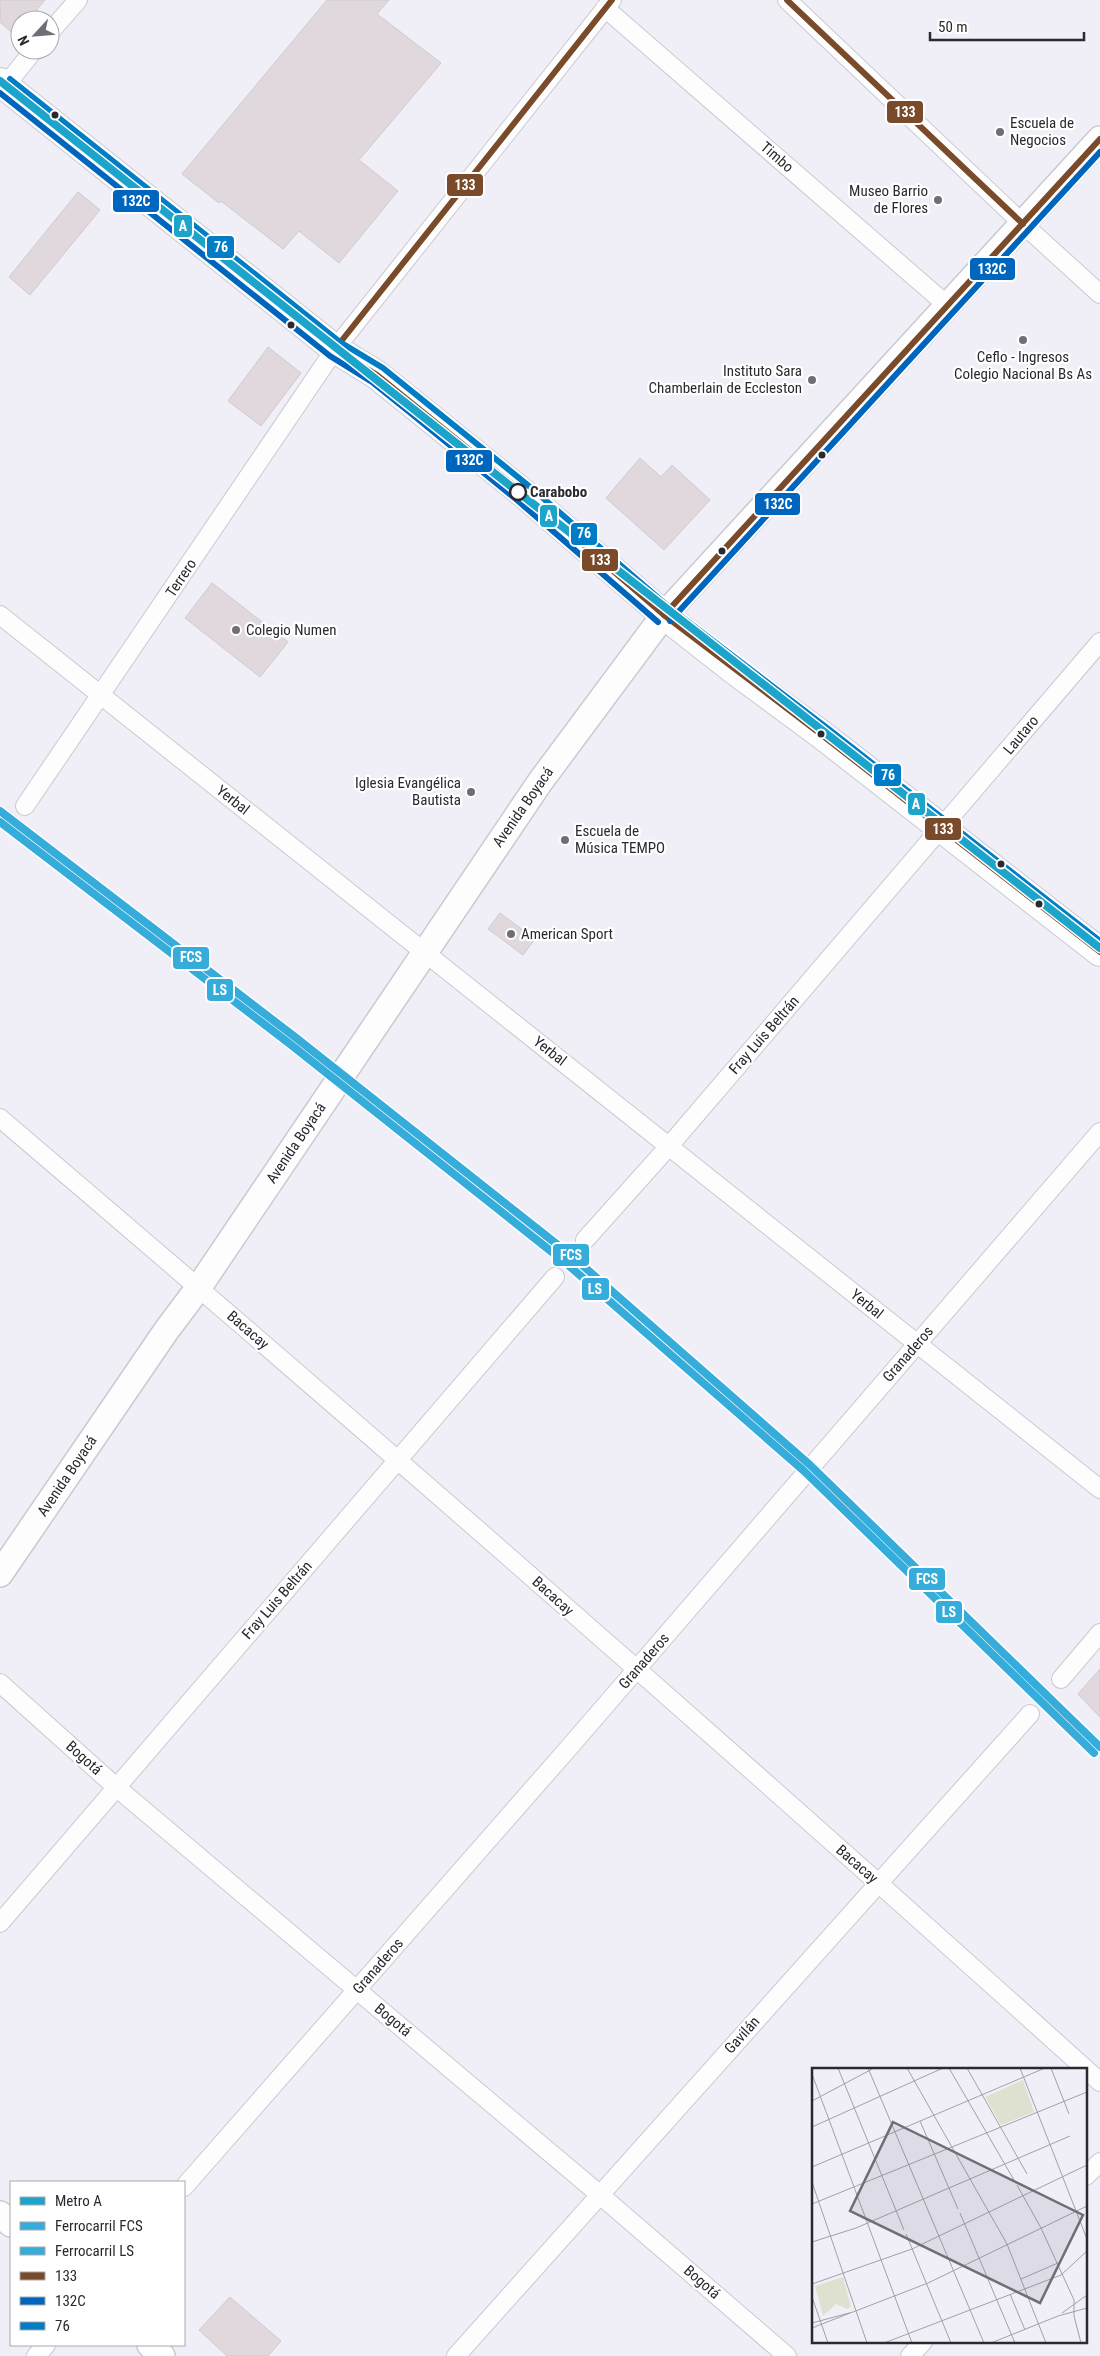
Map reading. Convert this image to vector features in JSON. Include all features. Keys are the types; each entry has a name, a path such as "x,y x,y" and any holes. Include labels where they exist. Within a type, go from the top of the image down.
{"main road":[{"path":"2,86 335,349 377,375 523,493 664,614 1100,952"},
{"name":"Avenida Boyacá","path":"0,1574 166,1330 199,1287 540,782 664,614 1100,140"},
{"path":"0,2214 10,2223"},
{"path":"151,2346 162,2356"}],"street":[{"path":"60,21 78,0"},
{"path":"786,0 1023,224 1100,294"},
{"name":"Timbo","path":"609,4 948,306"},
{"name":"Terrero","path":"25,806 102,696 335,349 609,4"},
{"path":"2,86 25,60"},
{"name":"Yerbal","path":"0,615 1100,1488"},
{"name":"Lautaro","path":"941,828 1100,642"},
{"name":"Fray Luis Beltrán","path":"584,1240 670,1145 941,828"},
{"name":"Bacacay","path":"0,1118 398,1459 879,1882 1085,2068"},
{"name":"Granaderos","path":"185,2186 636,1670 1100,1132"},
{"name":"Fray Luis Beltrán","path":"0,1923 554,1277"},
{"path":"1061,1679 1100,1633"},
{"name":"Bogotá","path":"0,1683 116,1787 599,2194 787,2356"},
{"name":"Gavilán","path":"456,2356 1030,1714"},
{"name":"Bacacay","path":"1088,2071 1100,2082"},
{"path":"1088,2174 1100,2162"},
{"path":"910,2356 922,2344"},
{"path":"36,2356 45,2346"}],"building":[{"path":"0,0 45,0 36,10 10,10 10,31 0,22"},
{"path":"327,0 389,0 377,14 441,63 359,160 398,191 339,263 299,231 283,249 221,201 219,203 182,174"},
{"path":"78,192 100,210 30,295 9,277"},
{"path":"268,347 301,373 261,426 228,401"},
{"path":"640,458 661,477 672,465 710,500 664,550 606,498"},
{"name":"Colegio Numen","path":"212,583 288,642 260,677 185,618"},
{"name":"American Sport","path":"500,913 535,939 523,955 488,929"},
{"path":"1100,1669 1100,1717 1078,1694"},
{"path":"230,2297 281,2341 268,2356 227,2356 199,2330"}],"metro line":[{"name":"A","path":"0,81 518,492 1100,948"}],"rail line":[{"name":"FCS","path":"0,811 295,1037 573,1257 810,1465 1100,1747"},
{"name":"LS","path":"0,822 290,1044 567,1264 804,1471 1094,1753"}],"transit line":[{"name":"133","path":"612,0 335,349 377,375 523,493 664,615 822,735 1100,952"},
{"name":"133","path":"787,0 1023,224"},
{"name":"76","path":"10,79 340,342 383,368 529,486 670,608 1100,941"},
{"name":"132C","path":"0,93 330,356 372,382 517,500 658,622"},
{"name":"133","path":"664,615 1100,139"},
{"name":"132C","path":"670,621 1100,152"}],"place":[{"name":"Escuela de Negocios","path":"1000,132"},
{"name":"Museo Barrio de Flores","path":"938,200"},
{"name":"Ceflo - Ingresos Colegio Nacional Bs As","path":"1023,340"},
{"name":"Instituto Sara Chamberlain de Eccleston","path":"812,380"},
{"name":"Carabobo","path":"518,492"},
{"name":"Colegio Numen","path":"236,630"},
{"name":"Iglesia Evangélica Bautista","path":"471,792"},
{"name":"Escuela de Música TEMPO","path":"565,840"},
{"name":"American Sport","path":"511,934"}]}
